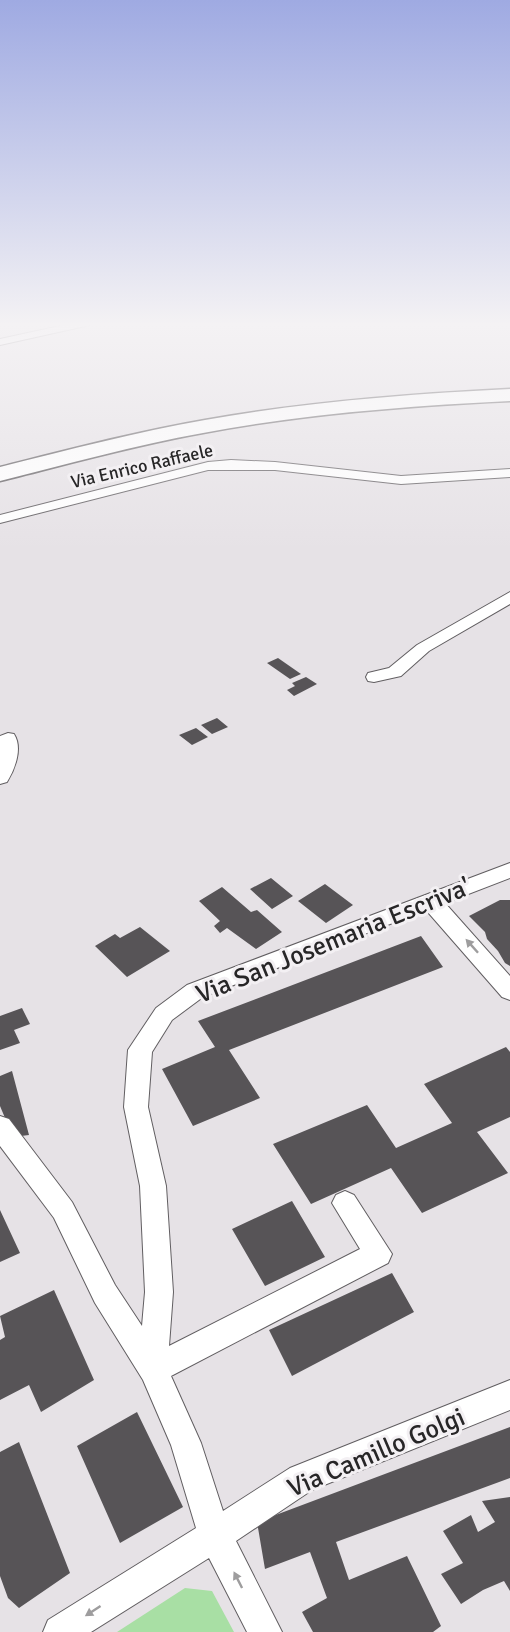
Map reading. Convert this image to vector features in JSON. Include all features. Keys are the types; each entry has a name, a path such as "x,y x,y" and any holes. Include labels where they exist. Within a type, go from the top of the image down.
{"highway":[{"path":"0,474 156,436 260,417 468,398"}],"street":[{"name":"Via Enrico Raffaele","path":"0,519 208,466 265,464 401,480 510,473"},
{"path":"374,677 395,672 423,648 510,597"},
{"path":"0,778 9,754 8,738"},
{"name":"Via San Josemaria Escriva'","path":"265,1632 215,1535 186,1443 153,1370 159,1292 153,1186 136,1107 140,1050 164,1014 195,991 510,870"},
{"path":"429,902 444,915 510,991"},
{"path":"0,1127 63,1210 105,1294 153,1370 378,1254 345,1203"},
{"name":"Via Camillo Golgi","path":"60,1632 301,1479 510,1395"}],"green space":[{"path":"185,1588 212,1591 234,1632 117,1632"}],"building":[{"path":"278,658 301,674 290,679 267,663"},
{"path":"306,677 317,684 294,696 287,690 295,686 292,683"},
{"path":"217,718 228,727 212,734 201,725"},
{"path":"196,728 208,737 192,745 179,735"},
{"path":"271,878 293,896 272,909 250,889"},
{"path":"325,884 353,905 326,923 298,901"},
{"path":"222,887 251,912 257,910 282,932 256,949 227,928 220,933 214,926 220,921 199,901"},
{"path":"500,900 510,900 510,966 505,963 487,939 485,932 469,916"},
{"path":"140,927 170,951 127,977 95,946 115,934 120,938"},
{"path":"421,936 443,967 229,1050 260,1098 193,1126 162,1069 215,1047 198,1021"},
{"path":"22,1008 30,1024 14,1030 20,1043 0,1050 0,1016"},
{"path":"506,1047 510,1052 510,1117 477,1132 508,1173 422,1213 391,1168 311,1204 273,1144 367,1105 396,1148 452,1123 424,1084"},
{"path":"12,1071 29,1135 13,1137 0,1106 0,1076"},
{"path":"292,1201 325,1257 265,1286 232,1229"},
{"path":"0,1210 20,1253 0,1262"},
{"path":"392,1273 414,1312 292,1376 269,1330"},
{"path":"54,1290 94,1380 41,1412 29,1385 0,1400 0,1340 5,1337 0,1316"},
{"path":"137,1412 183,1507 120,1543 77,1446"},
{"path":"510,1427 510,1478 336,1542 349,1580 407,1556 441,1626 433,1632 313,1632 302,1612 327,1598 310,1552 265,1569 257,1522"},
{"path":"19,1442 70,1573 19,1608 8,1598 0,1576 0,1452"},
{"path":"510,1497 510,1591 504,1581 483,1590 461,1604 441,1574 463,1563 443,1531 471,1515 478,1532 495,1522 482,1501"}]}
